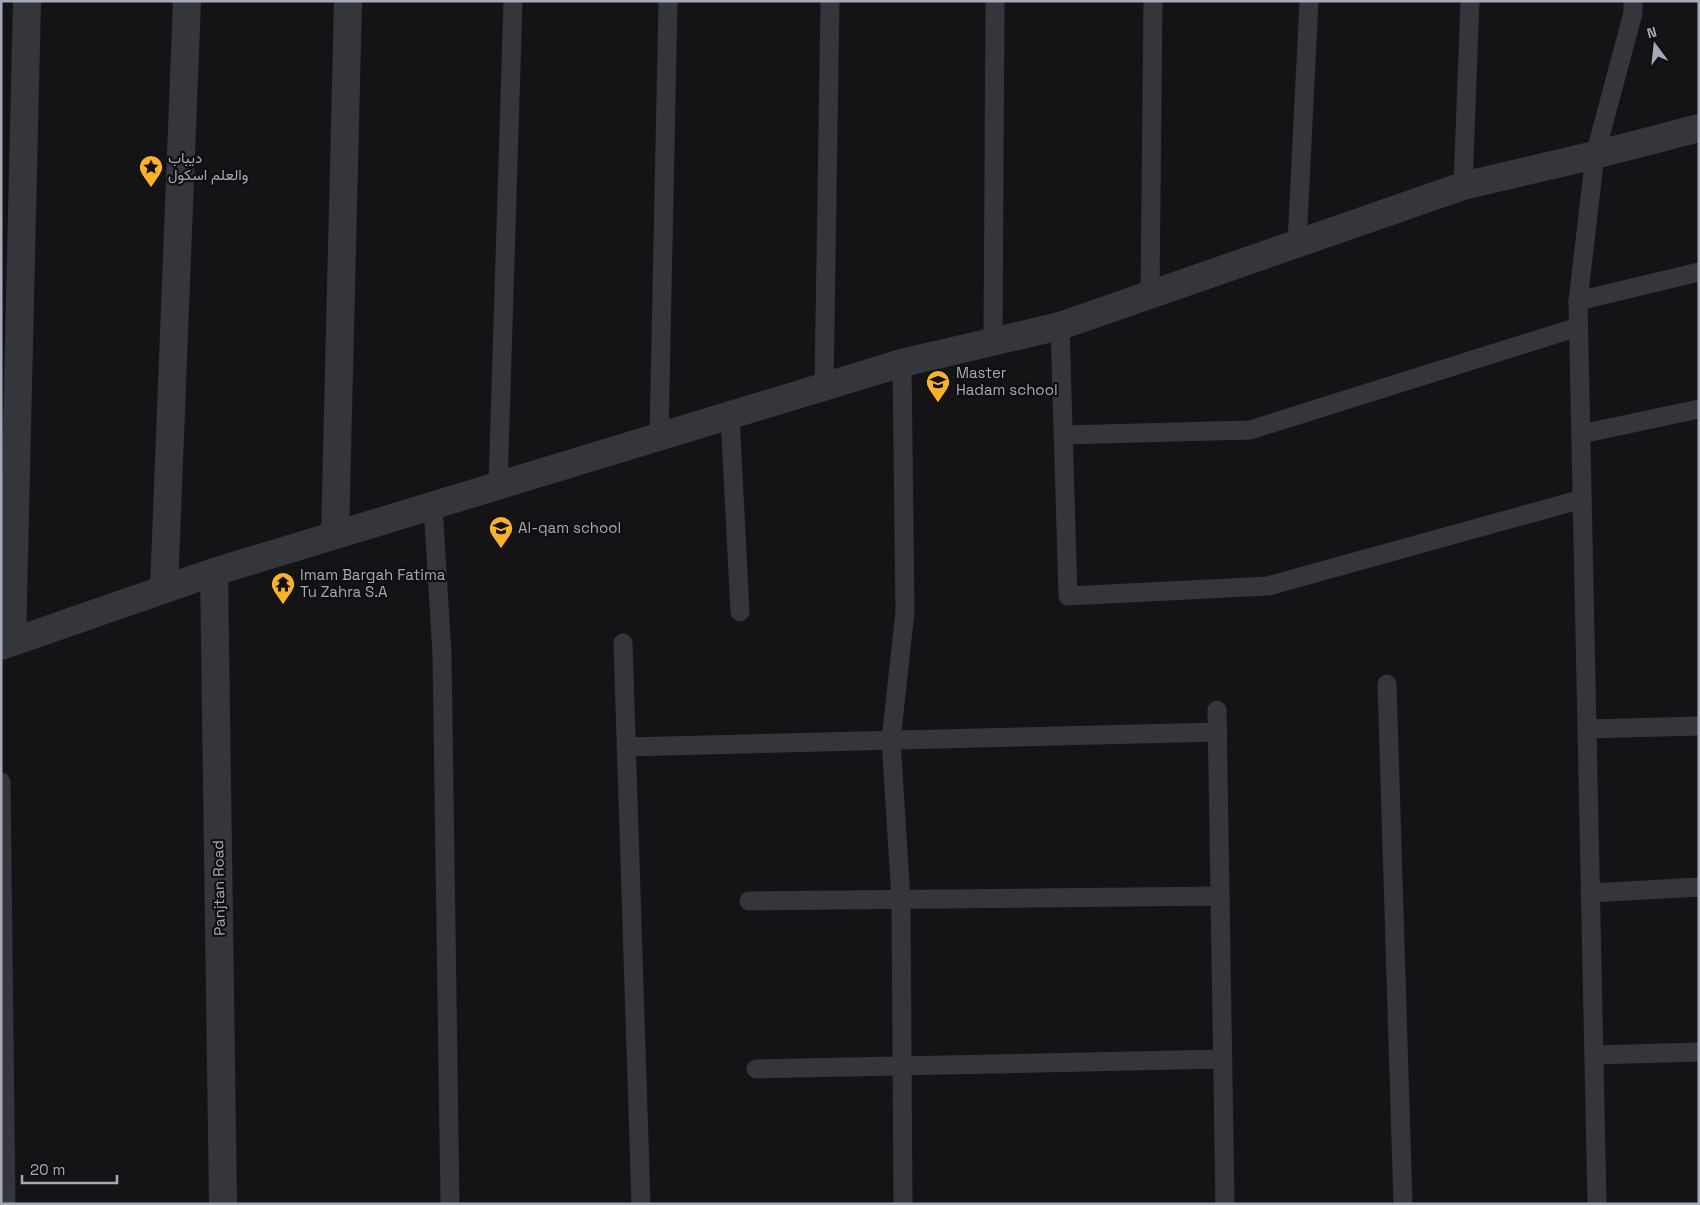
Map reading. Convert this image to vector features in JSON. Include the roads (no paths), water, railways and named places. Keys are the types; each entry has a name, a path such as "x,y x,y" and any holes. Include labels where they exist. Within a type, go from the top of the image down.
{"street":[{"path":"27,1 8,481 7,644 214,572 902,363 1060,326 1463,186 1699,128"},
{"path":"164,589 187,1"},
{"path":"335,535 348,1"},
{"name":"Panjtan Road","path":"214,572 223,1204"}],"lane":[{"path":"498,486 513,1"},
{"path":"659,437 668,1"},
{"path":"824,387 830,1"},
{"path":"993,342 995,1"},
{"path":"1150,295 1154,1"},
{"path":"1297,243 1309,1"},
{"path":"1463,186 1470,1"},
{"path":"1597,1204 1578,301 1595,155 1633,13 1633,1"},
{"path":"1578,301 1699,272"},
{"path":"1060,326 1068,596 1268,586 1582,499"},
{"path":"1063,435 1250,430 1578,327"},
{"path":"902,363 905,612 891,740 901,899 903,1204"},
{"path":"1580,434 1699,409"},
{"path":"730,416 740,612"},
{"path":"433,505 442,654 450,1204"},
{"path":"623,643 641,1204"},
{"path":"1387,684 1403,1204"},
{"path":"1217,710 1225,1204"},
{"path":"1587,729 1699,726"},
{"path":"626,747 1218,732"},
{"path":"1,782 6,1204"},
{"path":"1590,893 1699,887"},
{"path":"749,900 1220,896"},
{"path":"1594,1056 1699,1052"},
{"path":"756,1069 1223,1059"}],"place":[{"name":"ديباب والعلم اسكول","path":"151,188"},
{"name":"Master Hadam school","path":"938,403"},
{"name":"Al-qam school","path":"501,549"},
{"name":"Imam Bargah Fatima Tu Zahra S.A","path":"283,605"}]}
